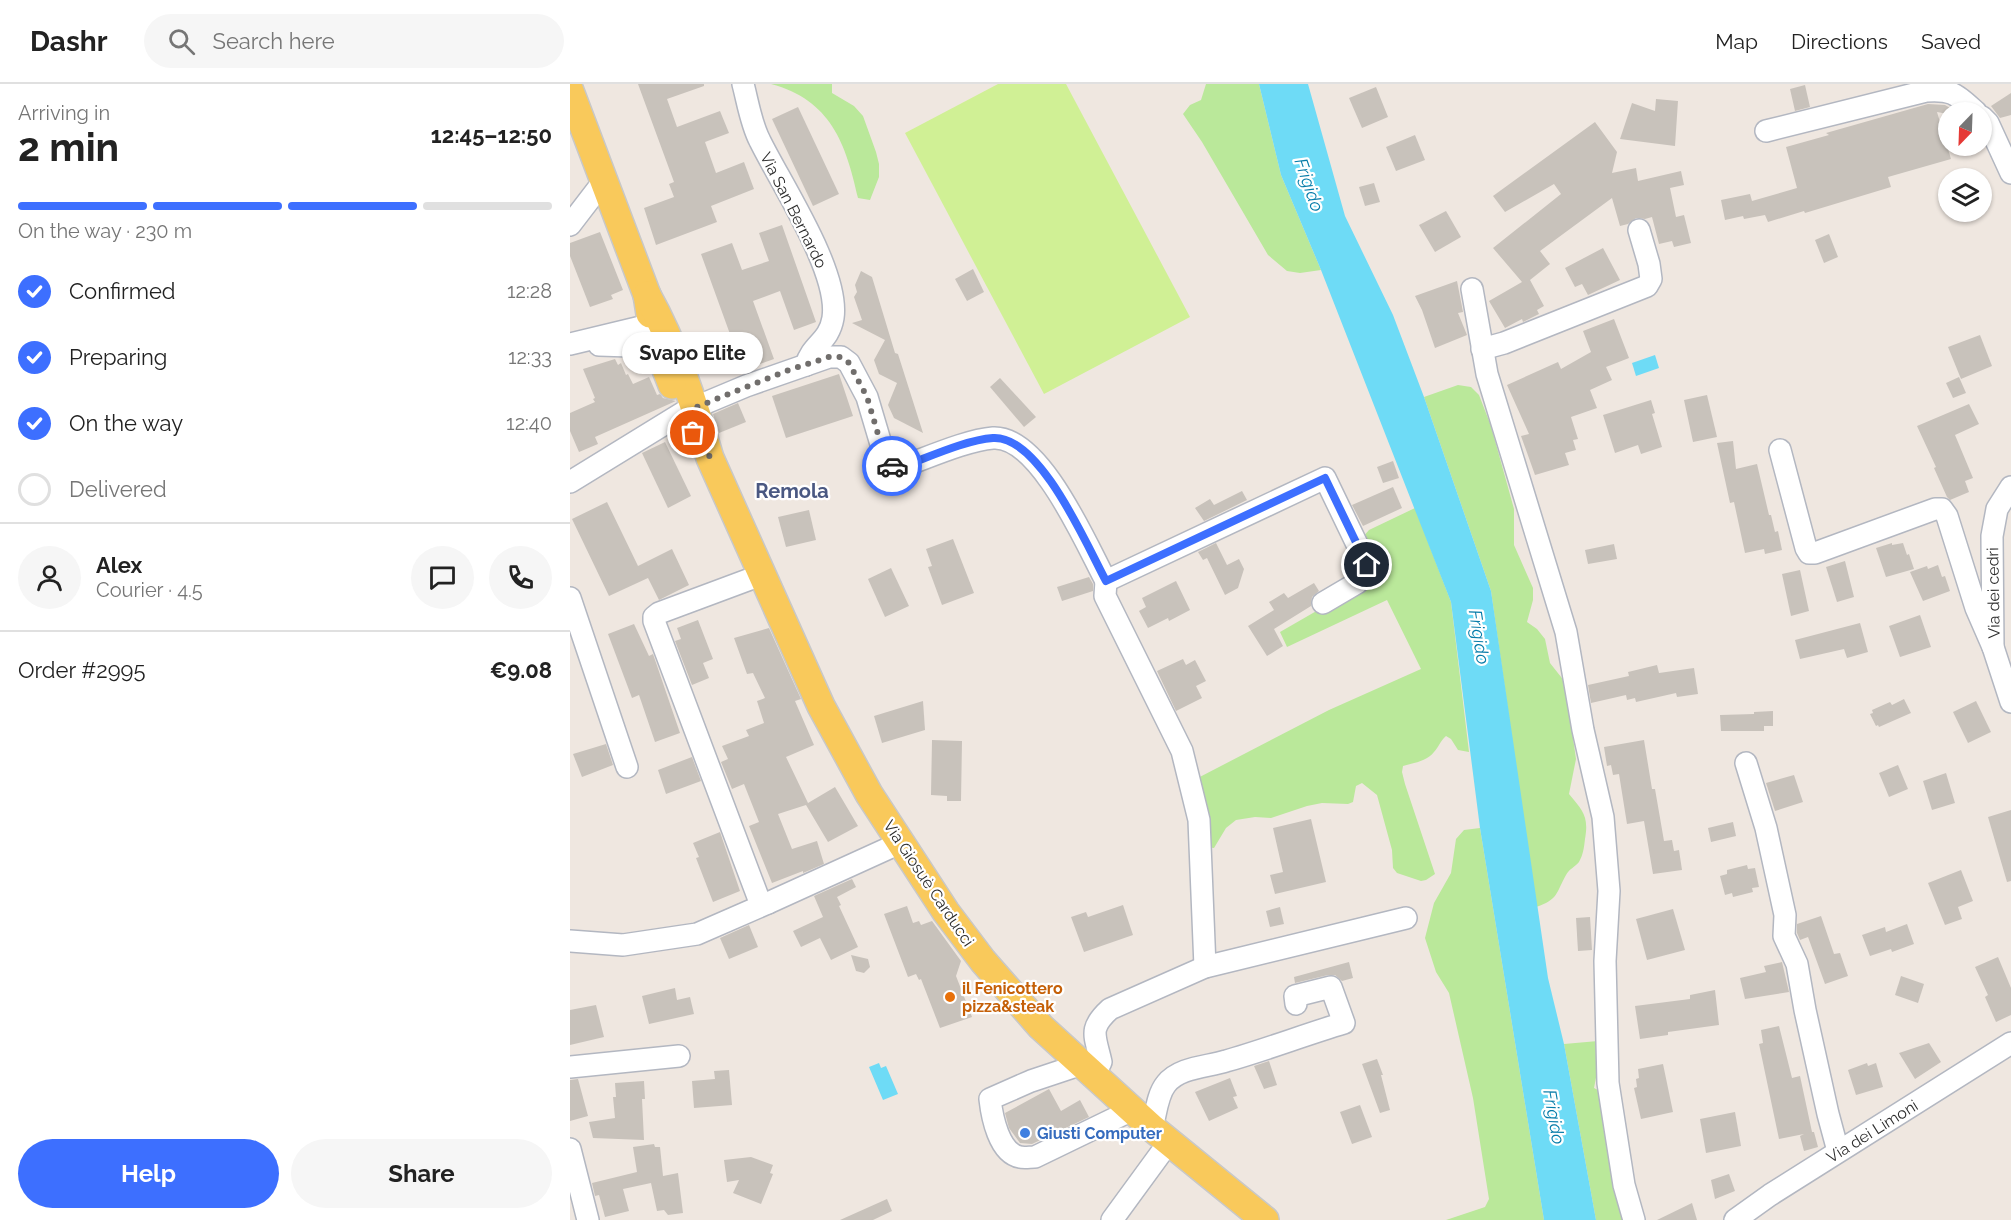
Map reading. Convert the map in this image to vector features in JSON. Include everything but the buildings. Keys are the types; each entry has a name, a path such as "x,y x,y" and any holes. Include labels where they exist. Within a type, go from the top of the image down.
{"main road":[{"name":"Via Giosuè Carducci","path":"570,91 595,192 619,225 648,305 663,324 689,410"},
{"name":"Via Giosuè Carducci","path":"650,350 663,362 689,410 821,706 869,794 946,912 983,961 1041,1027 1161,1135 1265,1220"}],"street":[{"name":"Via San Bernardo","path":"743,84 759,139 824,267 833,299 830,333 813,351 806,365"},
{"path":"1766,131 1926,91 1944,90 1958,96 1965,102"},
{"path":"1992,132 2011,173"},
{"path":"570,225 595,192"},
{"path":"1482,349 1504,343 1647,286 1651,279 1649,264 1639,230"},
{"path":"1472,289 1482,349 1522,492 1566,632 1583,730 1603,818 1609,891 1605,961 1608,1083 1624,1185 1634,1220"},
{"path":"571,344 641,327 647,322 648,305"},
{"path":"571,344 630,346 650,350"},
{"path":"570,482 689,410 829,357 841,357 849,363 867,397 886,461 893,467 901,467 959,446 995,438 1017,445 1039,465 1053,484 1106,581 1105,596 1182,751 1199,820 1205,967"},
{"path":"1780,450 1809,553 1815,553 1935,509 1942,509 1947,516 1976,608 1993,647"},
{"path":"1106,581 1325,478 1367,565 1366,575 1357,583 1323,603"},
{"name":"Via dei cedri","path":"2011,487 1997,509 1992,536 1993,647 2011,702"},
{"path":"761,575 659,613 654,621 758,897 761,901 768,903"},
{"path":"570,598 627,767"},
{"path":"1746,763 1766,828 1785,915 1784,936 1797,964 1815,1056 1838,1152"},
{"path":"570,941 623,945 697,934 900,843"},
{"path":"1132,1110 1035,1157 1019,1157 1006,1149 991,1116 990,1099 1031,1081 1088,1070 1101,1062 1094,1031 1098,1020 1110,1009 1205,967 1406,918"},
{"path":"1112,1220 1161,1135 1159,1099 1166,1084 1184,1072 1224,1062 1344,1023 1331,987 1295,996 1296,1004"},
{"name":"Via dei Limoni","path":"1735,1220 1770,1195 2011,1043"},
{"path":"570,1066 679,1056"},
{"path":"570,1149 588,1220"}],"green space":[{"path":"771,84 832,84 832,93 854,106 863,116 879,164 879,177 870,200 858,198 841,142 822,113 791,91"},
{"path":"998,84 1066,84 1190,317 1044,394 905,133"},
{"path":"1206,84 1259,84 1281,175 1321,270 1300,273 1287,271 1268,255 1202,142 1183,114 1190,105 1201,100"},
{"path":"1458,385 1471,387 1479,395 1491,426 1514,509 1514,545 1533,588 1533,600 1527,622 1545,639 1550,663 1565,682 1576,759 1569,794 1585,819 1585,842 1579,862 1567,873 1553,899 1536,907 1491,591 1424,397"},
{"path":"1415,508 1451,602 1469,752 1458,750 1451,739 1446,736 1428,758 1403,766 1405,784 1435,874 1421,881 1397,873 1393,868 1392,850 1377,795 1362,783 1356,786 1353,802 1348,804 1322,803 1271,818 1255,817 1236,820 1226,828 1214,848 1205,847 1192,781 1329,710 1421,669 1387,600 1287,647 1280,632 1372,579 1361,539 1369,530"},
{"path":"1480,828 1544,1220 1446,1220 1485,1207 1489,1199 1473,1098 1449,993 1436,972 1425,938 1434,903 1451,873 1456,839 1464,830"},
{"path":"1598,1041 1601,1052 1594,1088 1604,1093 1626,1220 1596,1220 1564,1044"}],"water":[{"name":"Frigido","path":"1259,84 1308,84 1345,216 1393,315 1491,591 1548,978 1564,1044 1596,1220 1544,1220 1480,828 1451,602 1321,270 1281,175"},
{"path":"1655,355 1659,368 1636,376 1632,363"},
{"path":"879,1063 881,1068 886,1066 898,1094 883,1100 869,1067"}],"way so far":[{"path":"693,433 710,458 694,408 789,370 829,357 841,357 849,363 867,397 886,461 892,466"}],"place":[{"name":"Svapo Elite","path":"693,433"},
{"name":"il Fenicottero pizza&steak","path":"950,997"},
{"name":"Giusti Computer","path":"1025,1133"}],"district":[{"name":"Remola","path":"792,491"}],"route":[{"path":"892,466 901,467 959,446 995,438 1017,445 1039,465 1053,484 1106,581 1325,478 1367,565"}]}
